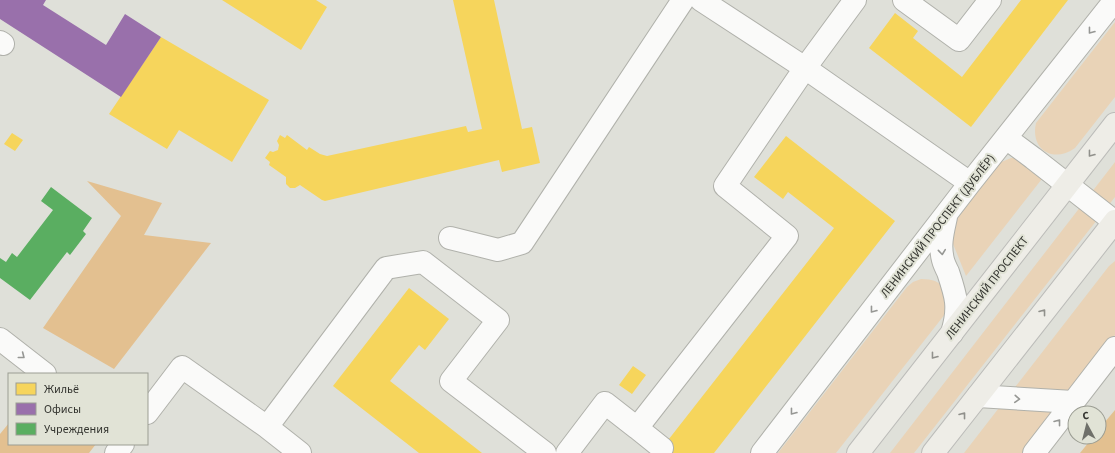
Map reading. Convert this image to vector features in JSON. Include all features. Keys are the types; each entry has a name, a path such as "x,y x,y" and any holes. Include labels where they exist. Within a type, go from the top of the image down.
{"main road":[{"name":"ЛЕНИНСКИЙ ПРОСПЕКТ","path":"858,453 1115,124"},
{"path":"933,453 1115,221"}],"street":[{"path":"450,238 498,250 522,243 683,0"},
{"path":"701,0 805,68 970,184"},
{"path":"637,428 787,236 725,186 805,68 855,0"},
{"path":"904,0 959,40 990,0"},
{"name":"ЛЕНИНСКИЙ ПРОСПЕКТ (ДУБЛЁР)","path":"762,453 970,184 1115,0"},
{"path":"1006,138 1115,221"},
{"path":"947,214 942,231 941,246 943,260 955,294 957,307 957,319 952,332"},
{"path":"267,427 386,268 423,262 498,320 451,381 545,453"},
{"path":"0,339 44,373"},
{"path":"1034,453 1115,348"},
{"path":"148,412 182,367 267,427 300,453"},
{"path":"978,396 1073,402"},
{"path":"566,453 605,403 662,448"},
{"path":"116,453 122,445"}],"shaded area":[{"path":"1115,22 1115,97 1075,148 1067,153 1059,154 1051,154 1045,151 1040,147 1036,140 1036,123"},
{"path":"1024,157 1045,175 966,276 947,229 999,163 1011,158"},
{"path":"1115,162 1115,197 914,453 890,453"},
{"path":"87,181 162,203 144,235 211,243 114,369 43,328 121,216"},
{"path":"1115,261 1115,335 1023,453 964,453 1109,266"},
{"path":"921,279 939,283 945,291 949,309 836,453 778,453 907,287 913,282"},
{"path":"1115,410 1115,453 1080,453 1086,445 1107,445 1107,420"},
{"path":"8,424 8,445 95,445 89,453 0,453 0,434"}],"building: Жильё":[{"path":"222,0 316,0 327,7 301,50"},
{"path":"453,0 494,0 522,129 532,127 540,163 502,172 499,160 325,201 300,185 295,188 290,188 286,184 286,177 269,165 270,162 265,158 270,151 273,152 278,150 279,145 277,141 280,135 285,138 287,135 307,150 309,147 320,154 327,156 466,126 468,132 482,129"},
{"path":"1021,0 1068,0 971,127 869,48 895,13 918,31 913,38 962,77"},
{"path":"161,37 269,100 232,162 179,130 167,149 109,114"},
{"path":"12,133 23,140 15,151 4,144"},
{"path":"786,136 895,221 714,453 658,453 834,228 788,192 783,199 754,177"},
{"path":"409,288 449,319 425,350 419,345 390,381 482,453 419,453 333,386"},
{"path":"633,366 646,375 632,394 619,385"}],"building: Офисы":[{"path":"0,0 46,0 43,5 106,45 125,14 161,37 121,97 0,19"}],"building: Учреждения":[{"path":"51,187 92,218 83,231 86,234 70,255 67,252 30,300 0,278 0,258 6,262 12,253 17,257 53,210 41,201"}]}
